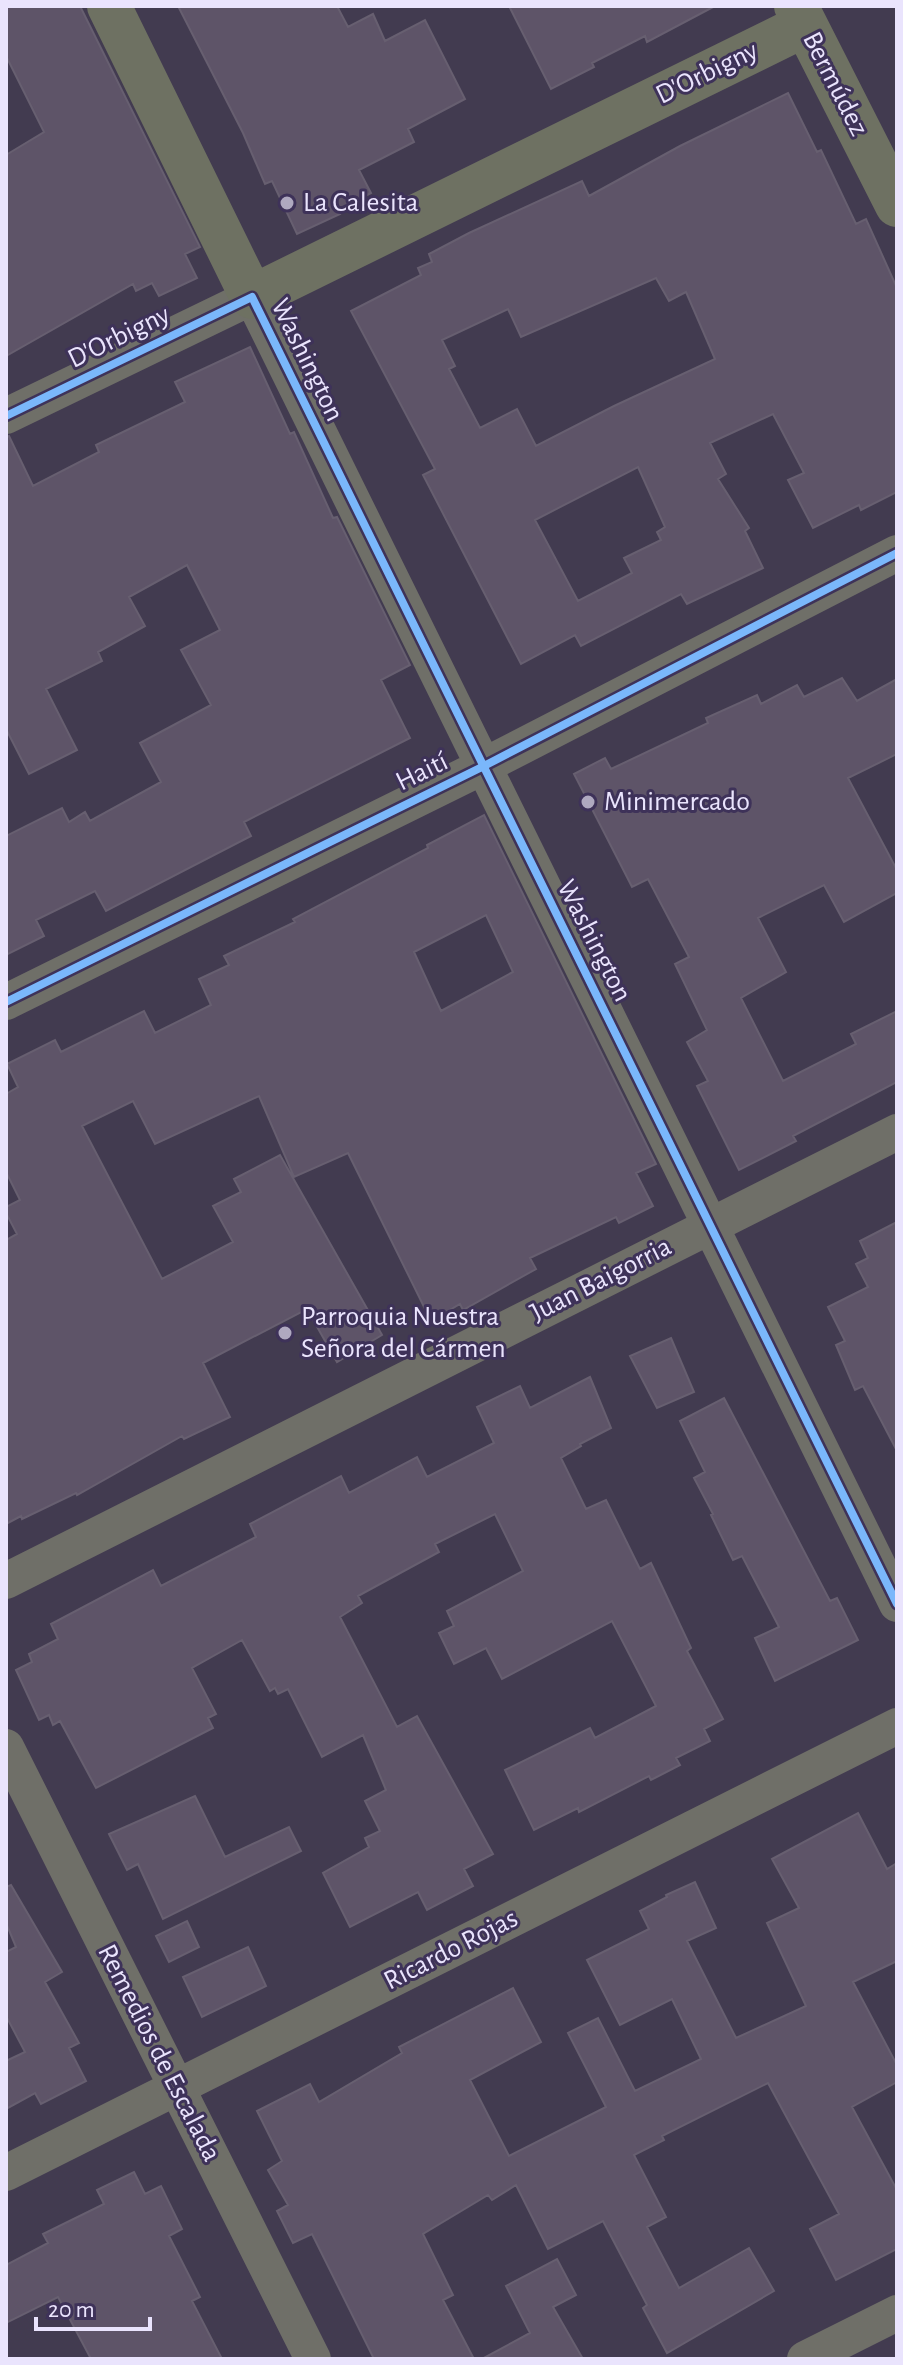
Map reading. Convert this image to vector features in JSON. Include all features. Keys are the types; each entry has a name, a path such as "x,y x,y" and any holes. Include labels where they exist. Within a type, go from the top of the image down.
{"main road":[{"name":"Washington","path":"109,6 252,297"},
{"name":"D'Orbigny","path":"252,297 800,16"},
{"name":"Bermúdez","path":"800,16 897,205"}],"street":[{"name":"D'Orbigny","path":"6,416 252,297"},
{"name":"Washington","path":"252,297 897,1604"},
{"name":"Haití","path":"6,1002 482,767 897,553"},
{"name":"Juan Baigorria","path":"6,1581 897,1132"},
{"name":"Ricardo Rojas","path":"6,2173 897,1726"},
{"name":"Remedios de Escalada","path":"6,1747 313,2359"},
{"path":"805,2359 897,2313"}],"building":[{"path":"6,6 80,6 200,247 185,254 197,278 159,296 152,283 136,291 133,284 6,356 6,155 44,132 6,56"},
{"path":"178,6 337,6 348,27 373,14 385,41 425,20 465,99 408,129 414,142 359,170 371,193 338,210 340,214 297,234 272,181 265,184 243,133"},
{"path":"509,6 715,6 647,42 645,36 592,63 594,67 551,89"},
{"path":"788,93 817,152 821,150 856,224 866,219 897,288 897,492 861,510 859,505 813,528 788,480 804,473 773,414 710,443 726,474 718,479 749,528 745,531 763,568 687,604 681,594 581,646 575,635 521,664 423,475 435,469 351,311 421,275 418,268 432,262 429,254 469,233 582,181 589,196 680,146","holes":["656,278 669,301 686,292 715,359 536,446 517,409 480,428 449,369 455,366 442,340 508,309 521,337","638,467 665,527 657,532 661,540 624,558 632,573 578,601 535,520"]},
{"path":"250,347 290,434 294,432 333,518 337,517 410,665 381,680 410,738 244,822 251,836 106,911 95,891 36,920 44,936 6,955 6,836 62,808 69,822 85,812 90,821 161,782 140,743 211,705 181,650 220,630 187,565 129,597 145,626 98,652 102,661 46,689 77,750 29,774 6,729 6,437 9,436 33,486 99,452 96,445 185,402 175,382"},
{"path":"842,678 857,701 897,679 897,754 848,778 897,870 897,893 844,922 824,885 758,918 786,972 741,998 783,1081 856,1044 851,1034 897,1011 897,1082 793,1136 796,1141 739,1170 697,1086 708,1081 687,1042 707,1030 675,964 689,957 648,879 632,887 574,774 605,758 611,769 708,723 706,718 757,695 761,704 797,685 804,697"},
{"path":"484,815 656,1164 636,1173 653,1206 619,1223 616,1217 530,1258 536,1269 463,1310 460,1304 431,1321 348,1153 294,1177 259,1096 155,1144 133,1101 82,1126 162,1279 233,1242 213,1206 241,1192 234,1179 280,1155 382,1335 337,1362 307,1309 203,1363 230,1417 184,1439 182,1436 77,1495 6,1524 6,1240 17,1234 6,1207 20,1200 6,1172 6,1094 18,1087 7,1064 55,1040 61,1052 144,1011 155,1033 211,1005 199,979 229,965 224,956 295,922 293,919 428,848 427,845","holes":["486,915 513,972 441,1011 414,952"]},
{"path":"897,1222 897,1451 863,1386 855,1390 836,1345 845,1341 828,1307 868,1287 856,1264 868,1258 860,1241"},
{"path":"671,1338 694,1392 657,1408 630,1356"},
{"path":"590,1377 611,1428 561,1458 586,1509 606,1500 640,1569 651,1563 691,1648 687,1651 723,1719 704,1729 710,1741 676,1758 680,1765 651,1780 649,1776 579,1812 578,1808 534,1830 505,1770 590,1728 595,1738 656,1706 612,1621 502,1679 486,1648 454,1664 439,1633 454,1626 447,1611 523,1571 495,1514 435,1544 439,1552 358,1596 362,1603 340,1617 397,1727 417,1716 493,1854 464,1869 473,1886 427,1910 418,1892 350,1927 323,1873 369,1847 365,1838 380,1831 365,1801 386,1790 363,1735 322,1757 288,1689 278,1694 275,1688 270,1691 242,1640 192,1668 216,1714 208,1718 213,1728 96,1788 60,1721 53,1725 49,1715 39,1720 16,1670 32,1662 29,1654 58,1639 51,1624 153,1570 161,1586 256,1537 250,1524 341,1476 349,1493 417,1457 427,1477 494,1443 477,1407 520,1386 530,1408"},
{"path":"724,1398 830,1601 837,1598 858,1640 775,1681 755,1638 779,1627 742,1556 733,1560 711,1515 694,1478 705,1472 680,1421"},
{"path":"195,1796 225,1857 289,1827 301,1851 163,1919 138,1864 127,1870 109,1834"},
{"path":"858,1813 887,1869 897,1863 897,1961 853,1982 897,2065 897,2082 852,2107 897,2190 897,2249 836,2280 810,2229 839,2214 768,2083 662,2136 664,2140 634,2155 666,2217 647,2227 679,2288 749,2248 774,2291 667,2353 643,2308 647,2305 603,2221 548,2249 516,2185 492,2200 488,2195 423,2234 453,2295 443,2300 474,2359 374,2359 312,2234 293,2243 277,2211 288,2205 268,2170 282,2161 257,2111 310,2084 319,2102 402,2053 399,2047 513,1988 541,2042 470,2080 509,2156 606,2107 568,2033 598,2018 635,2091 701,2059 672,1999 620,2025 587,1960 649,1929 640,1911 666,1895 695,1882 716,1928 687,1941 736,2038 806,2006 767,1923 799,1908 772,1859"},
{"path":"11,1885 62,1972 45,1982 79,2043 69,2048 86,2081 41,2104 35,2093 6,2109 6,2061 25,2052 6,2016 6,1952 16,1947 6,1923 6,1887"},
{"path":"187,1921 199,1947 169,1962 156,1936"},
{"path":"248,1947 266,1986 202,2017 183,1977"},
{"path":"134,2172 145,2194 161,2186 182,2229 169,2236 200,2297 192,2301 222,2359 91,2359 58,2297 6,2323 6,2265 48,2243 43,2234 104,2204 97,2190"},
{"path":"557,2259 576,2295 553,2307 583,2359 482,2359 530,2333 506,2286"}],"cycle path":[{"path":"6,416 252,297 897,1604"},
{"path":"6,1002 482,767 897,553"}],"place":[{"name":"La Calesita","path":"287,203"},
{"name":"Minimercado","path":"588,802"},
{"name":"Parroquia Nuestra Señora del Cármen","path":"285,1333"}]}
